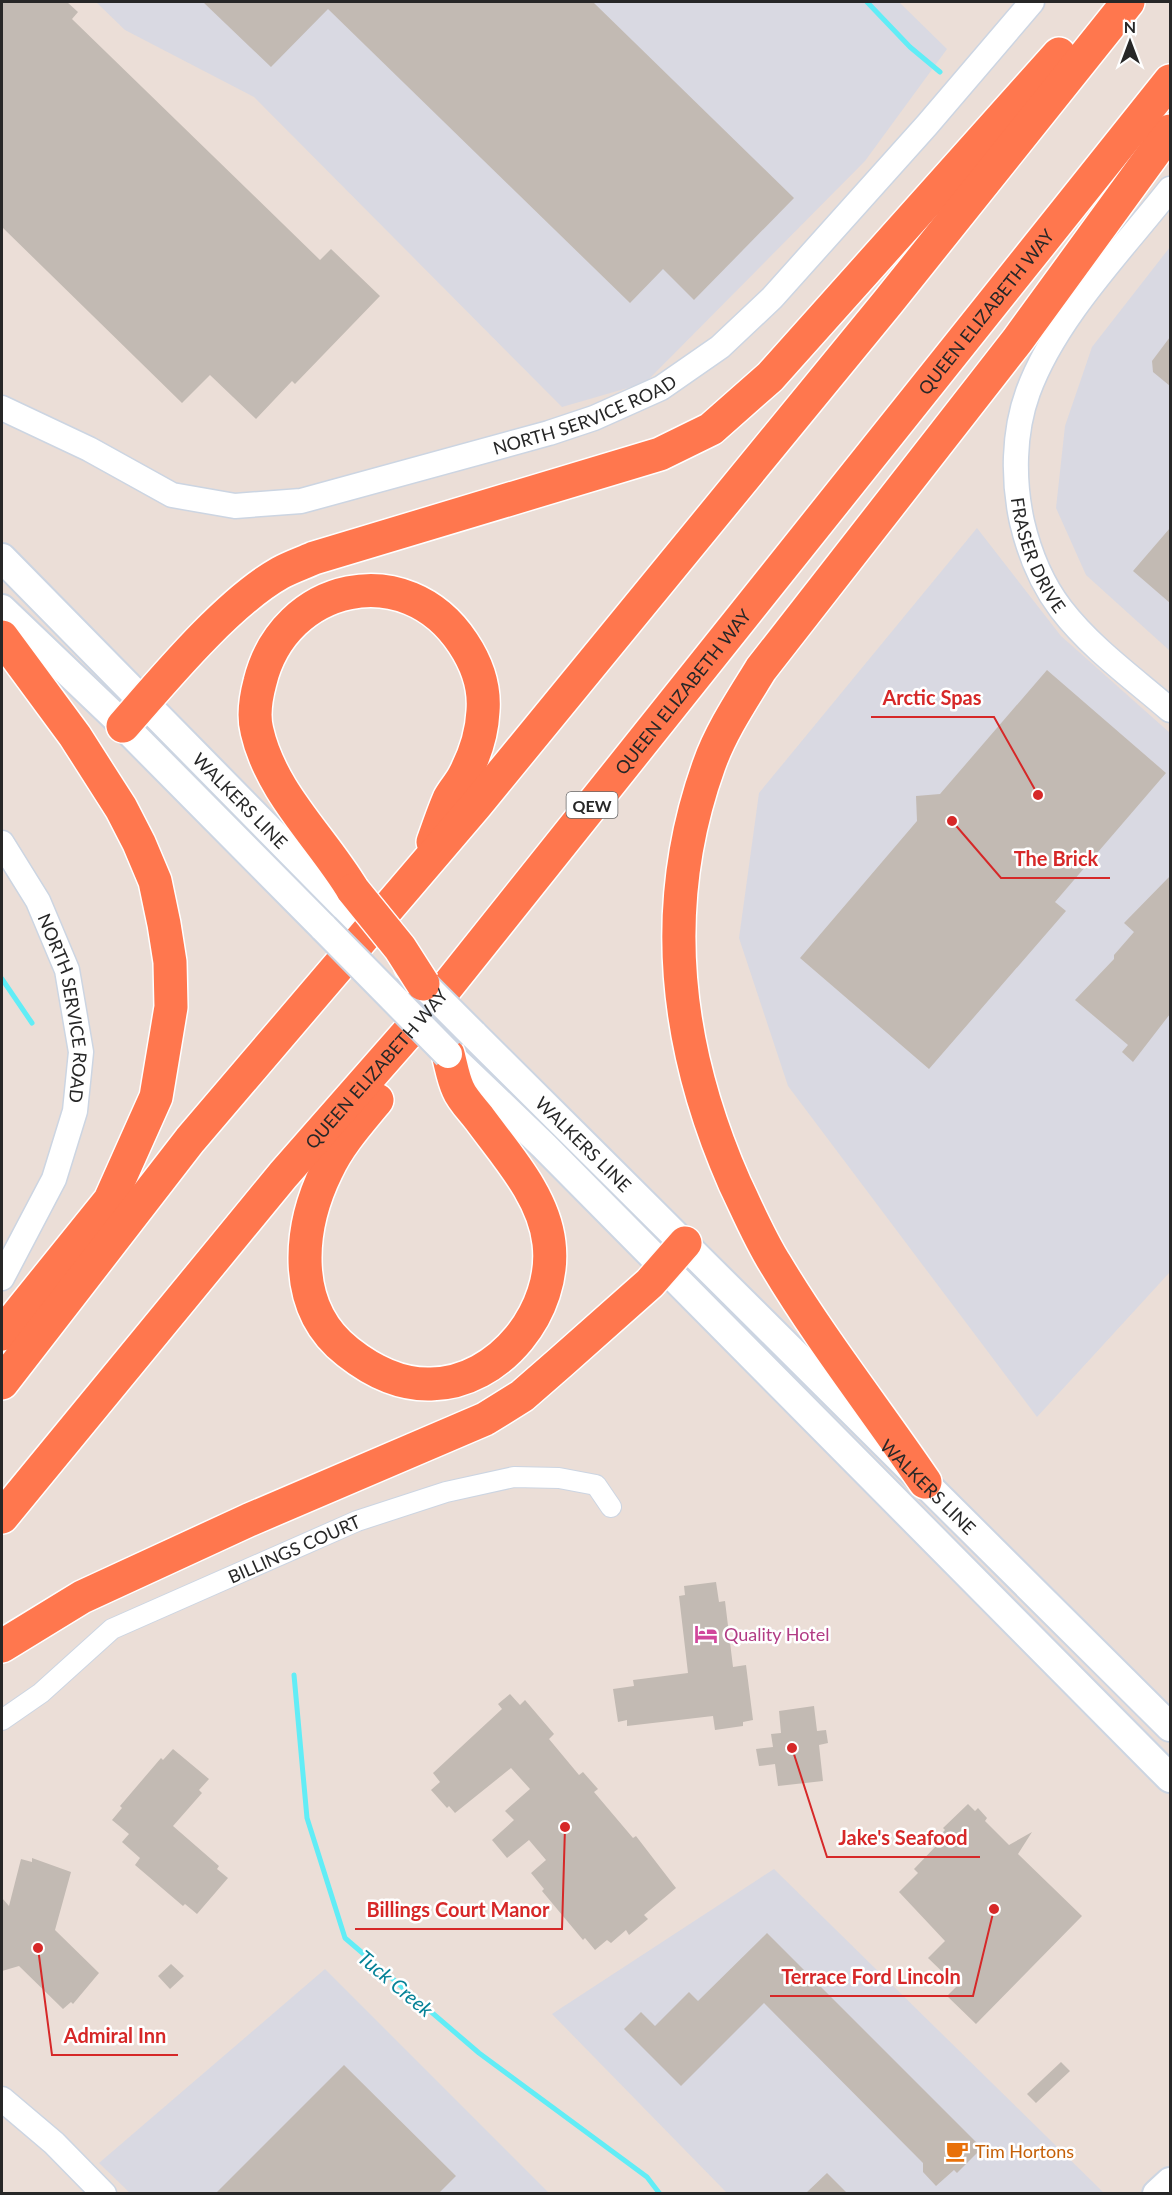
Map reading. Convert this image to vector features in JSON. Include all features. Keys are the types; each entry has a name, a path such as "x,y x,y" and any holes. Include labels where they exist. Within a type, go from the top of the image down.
{"highway":[{"path":"134,714 234,608 280,573 314,558 650,458 711,429 770,377 1080,29 1127,2"},
{"path":"190,1140 476,805 888,302 1127,2"},
{"name":"QUEEN ELIZABETH WAY","path":"2,1517 283,1175 1170,81"},
{"path":"925,1482 775,1264 749,1215 714,1135 690,1051 681,1001 677,952 682,877 694,812 710,763 733,715 761,669 1017,341 1170,131"},
{"path":"2,1383 190,1140 428,854 450,798 464,776 476,746 483,711 483,686 474,659 450,624 422,602 390,591 369,590 347,593 322,601 297,617 274,643 263,671 256,699 257,731 270,765 287,797 353,890 400,948 428,994 408,1060 341,1144 327,1169 315,1198 304,1252 306,1281 312,1304 321,1323 334,1341 378,1373 431,1384 456,1380 476,1372 500,1357 521,1337 535,1316 549,1268 549,1243 528,1186 458,1090 460,1044"},
{"path":"2,637 75,736 121,808 139,843 155,881 164,924 170,962 171,1007 156,1097 110,1200 2,1334"},
{"path":"2,1646 82,1597 249,1520 485,1419 522,1396 561,1362 650,1283 685,1243"}],"main road":[{"name":"WALKERS LINE","path":"2,558 134,714 324,928 460,1044 685,1243 1170,1727"},
{"name":"WALKERS LINE","path":"2,609 134,714 360,922 428,994 460,1044 662,1268 1170,1778"},
{"path":"1157,2193 1170,2182"}],"street":[{"name":"NORTH SERVICE ROAD","path":"2,408 89,449 172,495 235,506 301,501 549,433 594,418 661,387 720,347 772,298 927,125 1032,2"},
{"name":"FRASER DRIVE","path":"1170,189 1066,320 1045,357 1028,393 1016,452 1015,485 1028,548 1059,607 1080,632 1170,710"},
{"name":"NORTH SERVICE ROAD","path":"2,843 38,902 67,970 81,1052 75,1111 54,1179 2,1278"},
{"name":"BILLINGS COURT","path":"2,1720 41,1693 112,1629 357,1521 446,1492 514,1477 559,1478 596,1485 611,1507"},
{"path":"2,2099 54,2143 104,2193"}],"shaded area":[{"path":"96,2 899,2 947,49 865,161 645,383 562,407 254,97 125,30"},
{"path":"1170,247 1170,651 1086,575 1056,508 1065,426 1092,347"},
{"path":"977,528 1061,636 1170,733 1170,1272 1037,1417 788,1086 739,938 759,793"},
{"path":"774,1869 1103,2192 727,2193 552,2014"},
{"path":"325,1969 549,2193 130,2193 99,2163"}],"building":[{"path":"2,2 67,2 78,12 72,19 320,260 331,249 380,296 295,384 292,381 256,419 210,375 182,403 2,227"},
{"path":"203,2 593,2 794,198 694,300 663,269 630,303 328,9 271,67"},
{"path":"1170,337 1170,386 1153,372 1152,361"},
{"path":"1170,528 1170,603 1133,571"},
{"path":"1047,670 1166,773 1055,902 1066,911 929,1069 800,958 917,821 916,796 940,794"},
{"path":"1170,876 1170,1014 1133,1062 1122,1052 1128,1045 1075,1000 1114,959 1114,955 1134,932 1124,923"},
{"name":"Quality Hotel","path":"716,1582 719,1602 725,1601 733,1667 746,1665 753,1720 743,1722 743,1726 715,1730 713,1716 627,1726 627,1720 618,1722 613,1689 634,1686 633,1680 688,1673 679,1596 685,1595 684,1586"},
{"path":"510,1694 520,1705 525,1700 554,1734 549,1739 579,1775 583,1772 598,1789 594,1792 633,1838 636,1836 676,1888 644,1915 648,1919 629,1935 626,1930 611,1943 607,1940 595,1950 585,1938 583,1940 542,1891 544,1889 531,1873 546,1860 529,1840 507,1858 492,1840 514,1820 505,1811 530,1789 511,1768 455,1813 449,1806 447,1808 431,1790 440,1782 433,1773 502,1709 498,1704"},
{"path":"814,1706 817,1731 826,1730 828,1743 819,1745 823,1781 778,1786 775,1764 759,1766 756,1749 773,1747 771,1734 781,1733 779,1711"},
{"path":"173,1749 209,1779 199,1790 202,1793 173,1826 219,1866 217,1869 228,1878 197,1914 185,1904 183,1906 135,1865 140,1858 122,1842 129,1834 112,1820 122,1808 120,1806 161,1758 163,1760"},
{"path":"968,1804 975,1811 978,1808 987,1818 985,1821 1009,1845 1032,1832 1018,1854 1082,1916 976,2024 947,1996 957,1986 928,1958 945,1941 899,1892 918,1873 914,1869 937,1845 933,1842 945,1830 943,1828"},
{"path":"32,1858 71,1872 55,1930 99,1973 73,2004 71,2002 63,2009 19,1966 2,1971 2,1898 9,1906 21,1859 32,1862"},
{"path":"767,1933 982,2148 957,2173 954,2170 936,2186 923,2172 923,2163 764,2003 681,2086 624,2029 641,2012 655,2026 689,1992 698,2001"},
{"path":"171,1964 184,1976 170,1989 158,1976"},
{"path":"1061,2062 1070,2071 1036,2103 1027,2094"},
{"path":"344,2065 456,2176 439,2193 216,2193"},
{"path":"827,2173 847,2193 806,2193"}],"waterway":[{"path":"867,2 910,47 940,72"},
{"name":"Tuck Creek","path":"2,979 32,1023"},
{"name":"Tuck Creek","path":"294,1675 307,1818 345,1938 479,2053 647,2177 660,2194"}],"place":[{"name":"Arctic Spas","path":"1038,795"},
{"name":"The Brick","path":"952,821"},
{"name":"Quality Hotel","path":"706,1634"},
{"name":"Jake's Seafood","path":"792,1748"},
{"name":"Billings Court Manor","path":"565,1827"},
{"name":"Terrace Ford Lincoln","path":"994,1909"},
{"name":"Admiral Inn","path":"38,1948"},
{"name":"Tim Hortons","path":"957,2151"}]}
